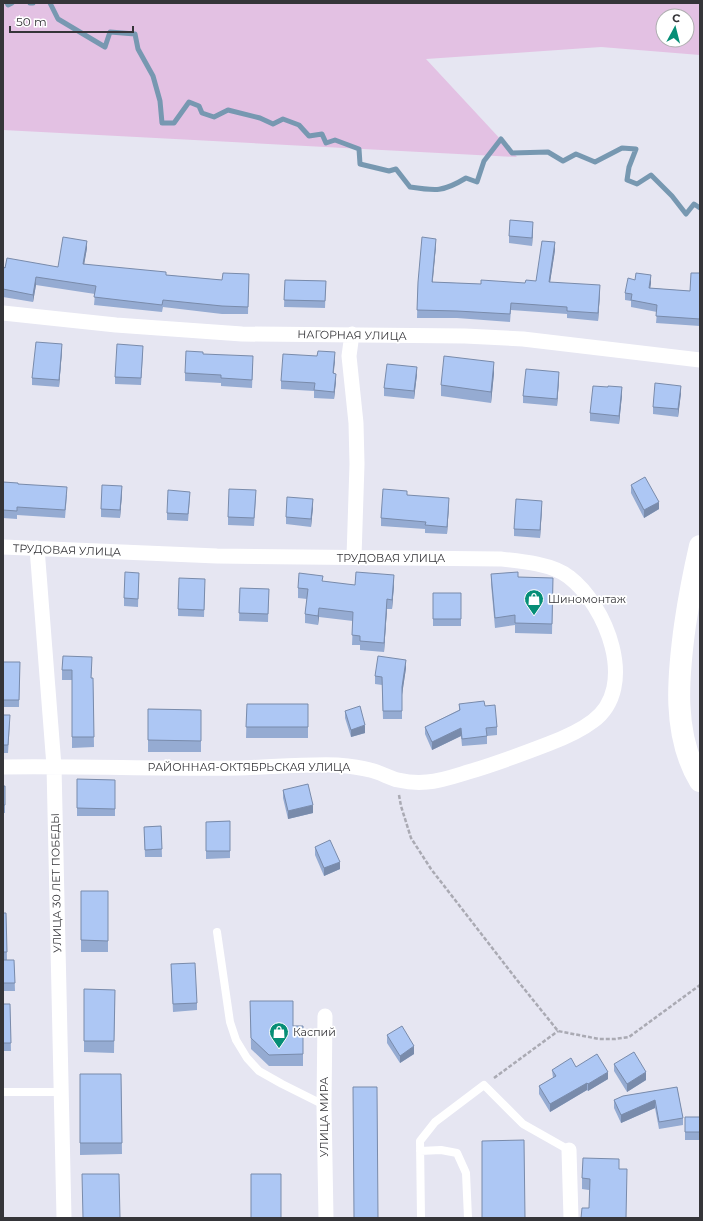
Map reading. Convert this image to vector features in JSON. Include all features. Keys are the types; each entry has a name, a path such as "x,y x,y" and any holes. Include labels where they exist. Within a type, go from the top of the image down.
{"main road":[{"path":"700,546 688,606 679,683 680,714 684,744 693,770 700,781"}],"street":[{"name":"НАГОРНАЯ УЛИЦА","path":"3,313 116,325 242,334 465,336 523,339 700,360"},
{"path":"352,334 349,356 356,423 357,464 354,557"},
{"name":"ТРУДОВАЯ УЛИЦА","path":"3,547 217,556 501,559 522,561 545,566 568,575 588,595 610,640 614,654 616,672 610,700 603,713 594,721 579,730 557,740"},
{"name":"УЛИЦА 30 ЛЕТ ПОБЕДЫ","path":"37,548 54,766 60,1092 64,1218"},
{"name":"РАЙОННАЯ-ОКТЯБРЬСКАЯ УЛИЦА","path":"3,767 54,766 240,768 323,765 349,766 368,769 397,780 429,782 455,776 524,754 557,740"},
{"name":"УЛИЦА МИРА","path":"325,1016 324,1105 326,1218"},
{"path":"569,1150 571,1218"}],"lane":[{"path":"217,932 230,1022 236,1040 246,1058 259,1071 324,1105"},
{"path":"421,1218 420,1141 435,1122 484,1085 523,1124 569,1150"},
{"path":"3,1092 60,1092"},
{"path":"420,1151 441,1150 457,1153 466,1173 468,1218"}],"path":[{"path":"397,780 401,806 411,838 423,857 558,1031 599,1039 629,1037 700,985"},
{"path":"484,1085 558,1031"}],"shaded area":[{"path":"3,3 700,3 700,55 601,47 426,59 517,157 3,130"}],"building":[{"path":"510,220 533,222 532,238 509,236"},
{"path":"63,237 87,241 83,264 166,272 166,275 222,280 223,273 249,274 248,307 163,300 162,305 94,297 96,286 36,277 33,295 3,289 3,267 5,268 7,258 58,267"},
{"path":"422,237 436,239 432,282 481,284 481,280 525,283 526,280 536,281 542,241 555,242 549,282 600,285 598,313 567,311 567,307 511,303 510,314 417,310"},
{"path":"636,273 651,275 649,288 690,291 691,273 700,273 700,319 656,316 657,305 631,300 632,294 625,293 628,278 635,280"},
{"path":"285,280 326,281 325,301 284,300"},
{"path":"36,342 62,344 59,380 32,378"},
{"path":"117,344 143,346 141,378 115,377"},
{"path":"186,351 203,352 203,354 253,356 252,380 221,378 221,375 185,373"},
{"path":"318,351 335,352 333,373 336,374 334,392 314,390 315,383 281,381 283,354 317,356"},
{"path":"444,356 494,362 491,392 441,385"},
{"path":"387,364 417,367 414,391 384,388"},
{"path":"526,369 559,372 557,399 523,396"},
{"path":"655,383 681,386 678,409 653,407"},
{"path":"593,386 622,387 619,416 590,413"},
{"path":"645,477 659,502 644,510 631,485"},
{"path":"3,482 67,487 65,510 17,507 17,511 3,510"},
{"path":"102,485 122,486 120,510 101,509"},
{"path":"229,489 256,490 254,518 228,517"},
{"path":"383,489 407,491 407,495 449,498 447,527 425,525 426,522 381,518"},
{"path":"168,490 190,492 188,514 167,513"},
{"path":"287,497 313,499 311,519 286,517"},
{"path":"516,499 542,501 540,530 514,529"},
{"path":"125,572 139,573 138,599 124,598"},
{"path":"356,572 394,575 392,600 387,599 384,643 360,641 360,636 352,635 353,612 319,608 318,616 305,614 308,589 298,588 299,573 323,576 322,581 355,585"},
{"path":"518,572 518,577 553,578 552,624 515,623 515,615 495,618 491,574"},
{"path":"179,578 205,579 204,610 178,609"},
{"path":"240,588 269,589 268,614 239,613"},
{"path":"433,593 461,593 461,619 433,619"},
{"path":"63,656 92,657 91,678 93,678 94,737 72,737 72,670 62,670"},
{"path":"378,656 406,660 402,687 402,711 383,711 382,677 375,676"},
{"path":"3,662 20,662 19,700 3,700"},
{"path":"484,701 485,706 495,705 497,727 486,728 487,736 462,739 461,728 432,742 425,727 460,710 459,704"},
{"path":"247,704 308,704 308,727 246,727"},
{"path":"360,706 365,725 351,730 345,711"},
{"path":"148,709 201,710 201,741 148,740"},
{"path":"3,715 10,715 8,745 3,745"},
{"path":"77,779 115,780 115,809 77,808"},
{"path":"308,784 313,805 288,811 283,790"},
{"path":"3,786 5,786 5,805 3,805"},
{"path":"230,821 230,851 206,851 206,822"},
{"path":"161,826 162,849 145,850 144,827"},
{"path":"330,840 340,862 324,868 315,847"},
{"path":"81,891 108,891 108,941 81,940"},
{"path":"3,913 6,913 7,952 3,952"},
{"path":"3,960 14,960 15,983 3,983"},
{"path":"195,963 197,1003 173,1004 171,964"},
{"path":"84,989 115,990 114,1041 84,1041"},
{"path":"250,1001 293,1001 293,1026 303,1026 303,1054 269,1055 251,1038"},
{"path":"3,1004 10,1004 11,1043 3,1043"},
{"path":"402,1026 414,1046 400,1056 387,1035"},
{"path":"634,1052 646,1072 627,1084 614,1064"},
{"path":"597,1054 608,1072 550,1104 539,1086 556,1076 552,1070 571,1058 576,1067"},
{"path":"80,1074 121,1074 122,1143 80,1143"},
{"path":"353,1087 377,1087 378,1218 354,1218"},
{"path":"677,1087 683,1118 659,1122 655,1100 621,1115 614,1100 623,1096"},
{"path":"685,1117 700,1117 700,1132 685,1132"},
{"path":"524,1140 525,1218 482,1218 482,1141"},
{"path":"583,1158 619,1159 619,1169 627,1169 626,1218 581,1218 582,1208 589,1208 590,1179 582,1178"},
{"path":"82,1174 119,1174 120,1218 83,1218"},
{"path":"251,1174 281,1174 281,1218 251,1218"}],"waterway":[{"path":"7,3 8,5 12,3"},
{"path":"50,3 58,19 105,47 110,32 135,34 138,49 153,76 160,101 162,123 174,123 189,102 199,106 202,113 214,117 228,110 260,118 273,124 283,119 299,125 309,136 322,134 326,143 335,140 359,149 360,164 389,171 396,169 410,187 433,190 451,186 466,178 477,182 484,161 501,139 512,153 548,152 563,161 576,154 595,162 622,148 636,149 629,167 627,180 637,184 651,175 672,196 686,214 694,204 700,208"}],"place":[{"name":"Шиномонтаж","path":"534,616"},
{"name":"Каспий","path":"279,1049"}]}
